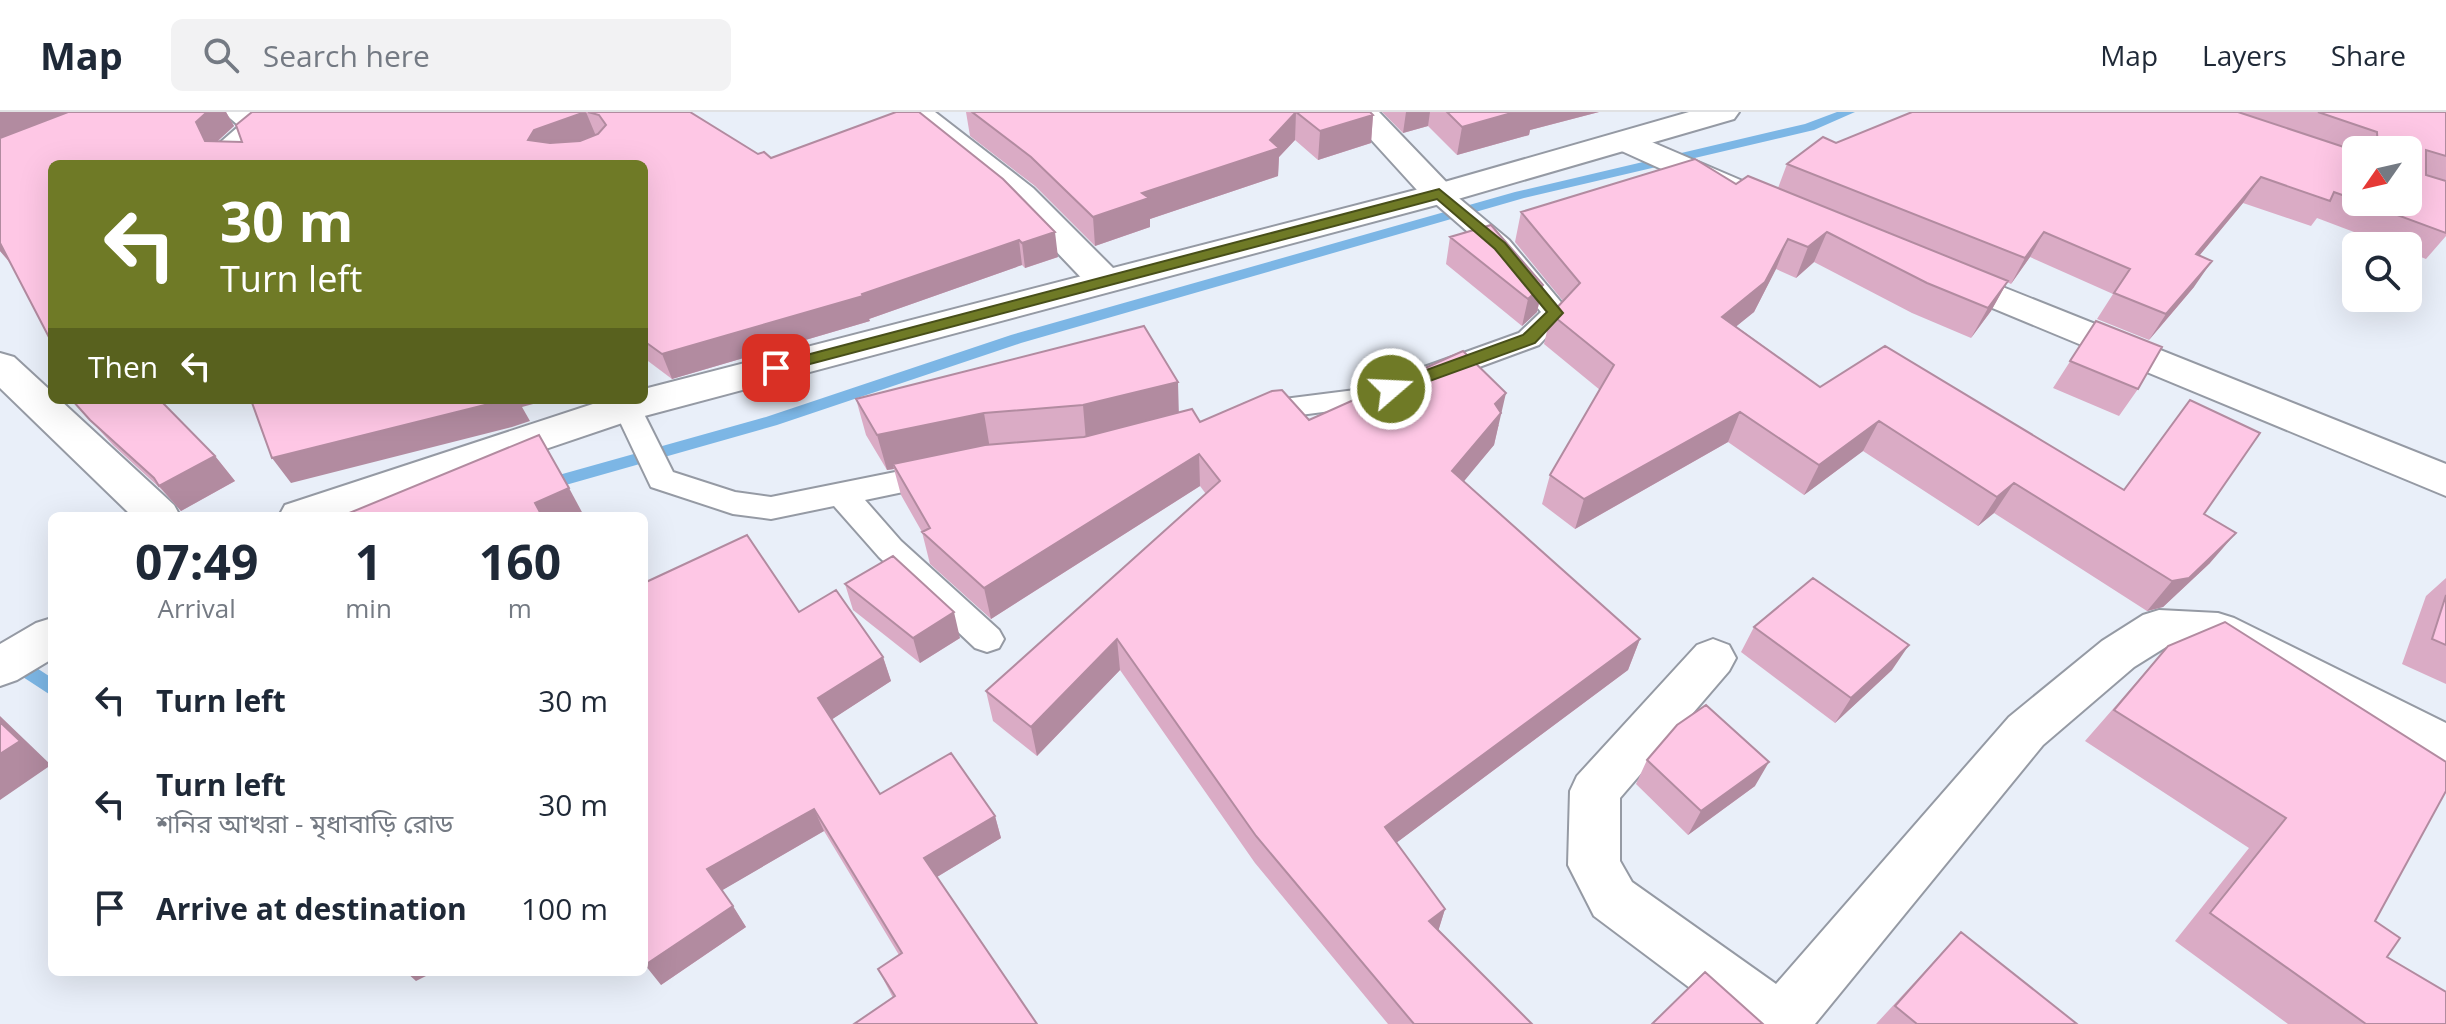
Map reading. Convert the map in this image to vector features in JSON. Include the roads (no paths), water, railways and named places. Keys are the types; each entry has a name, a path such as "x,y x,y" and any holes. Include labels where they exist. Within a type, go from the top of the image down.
{"street":[{"path":"238,160 231,147 260,125 239,112"},
{"path":"915,112 1021,195 1105,281"},
{"path":"1362,112 1439,194"},
{"path":"313,512 630,414 1105,281 1638,146 1723,112"},
{"path":"1638,146 1744,194"},
{"path":"1907,260 2446,481"},
{"path":"0,366 155,512"},
{"path":"1713,658 1595,791 1594,865 1613,899 1783,1022 2026,731 2118,654 2159,628 2218,631 2446,746"},
{"path":"0,667 48,638"}],"lane":[{"path":"1223,419 1253,412 1366,398 1529,339 1556,313 1500,246 1439,194"},
{"path":"630,414 662,479 733,503 771,508 961,469"},
{"path":"841,494 890,549 987,639"}],"waterway":[{"path":"541,486 771,421 1016,339 1520,195 1809,127 1849,112"},
{"path":"0,652 48,685"}]}
